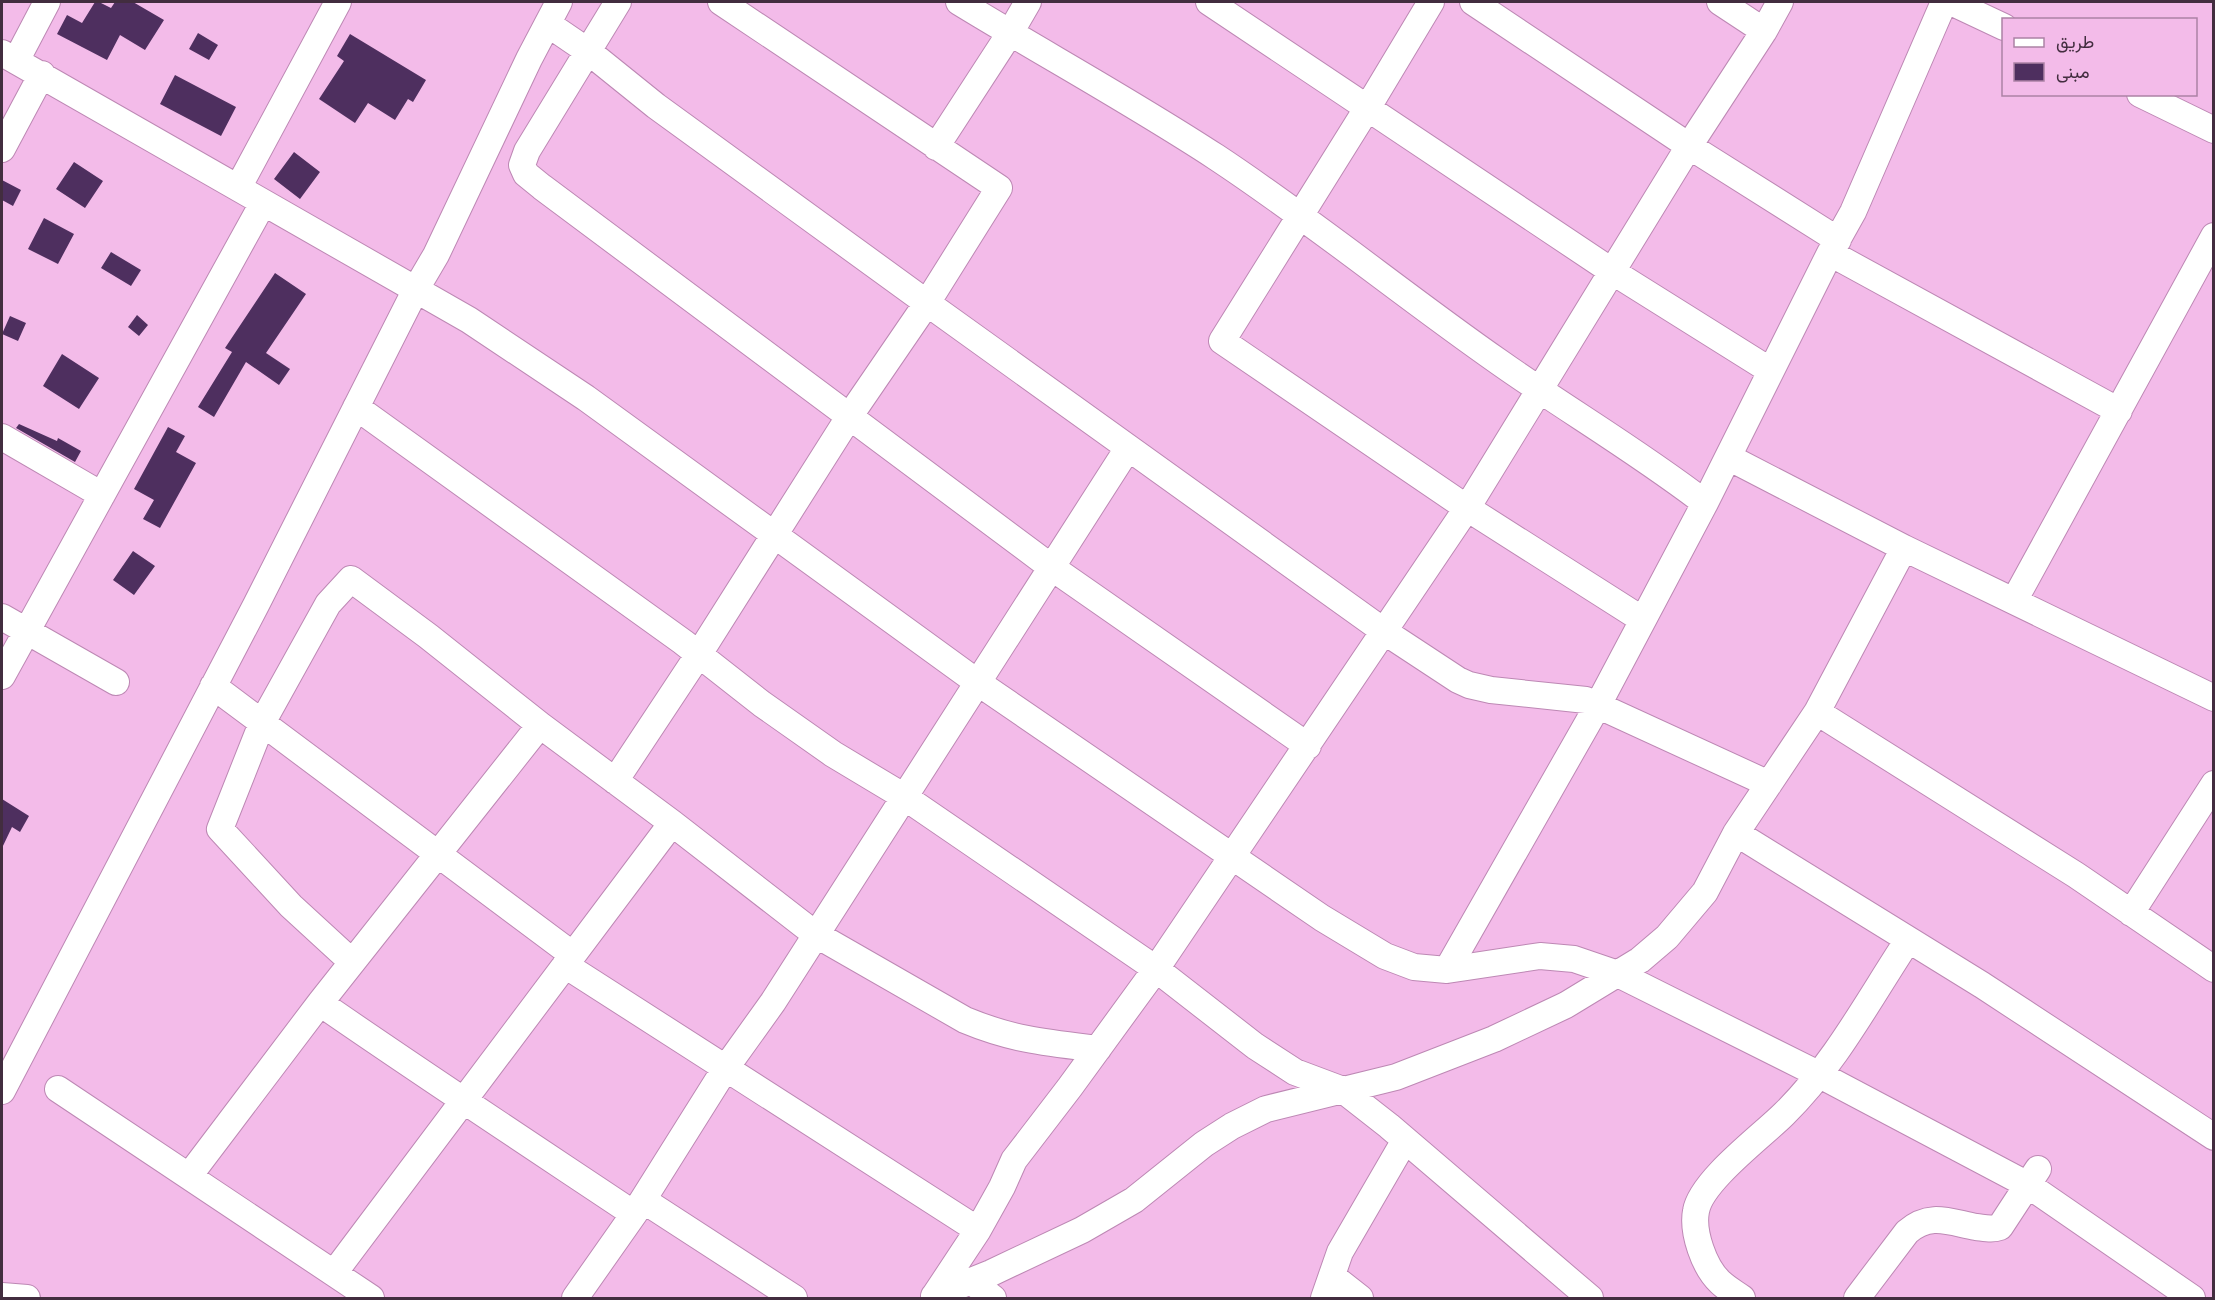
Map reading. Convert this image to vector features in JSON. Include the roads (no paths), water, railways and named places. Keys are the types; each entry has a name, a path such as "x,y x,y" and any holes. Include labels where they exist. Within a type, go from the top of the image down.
{"street":[{"path":"47,2 9,57 470,320 586,398 775,533 977,682 1322,918 1385,956 1414,967 1448,970 1540,956 1574,959 1618,974 1820,1075 2033,1177 2192,1299"},
{"path":"238,188 338,2"},
{"path":"618,2 527,151 522,165 526,174 1051,567 1308,746"},
{"path":"615,781 699,654 849,417 927,303 999,188 721,2"},
{"path":"959,2 1207,152 1372,269 1430,314 1540,391 1678,482 1705,503"},
{"path":"936,147 1028,2"},
{"path":"1209,2 1613,272 1771,370"},
{"path":"1431,2 1222,340 1467,508 1643,620"},
{"path":"1473,2 1834,246 2119,411"},
{"path":"1720,2 1764,31"},
{"path":"933,1297 978,1230 1014,1160 1156,969 1467,508 1780,2"},
{"path":"1448,970 1598,705 1705,503 1853,212 1944,2"},
{"path":"1951,2 2002,26"},
{"path":"2,1091 436,255 554,8 589,52 656,106 1385,632 1468,685 1491,690 1571,697 1598,705 1769,784"},
{"path":"2,149 42,74"},
{"path":"2144,96 2214,130"},
{"path":"2,676 263,203"},
{"path":"2014,601 2214,236"},
{"path":"356,407 699,654 762,704 903,796 1156,969 1255,1046 1295,1072 1343,1090 1405,1140 1590,1299"},
{"path":"2,437 102,495"},
{"path":"575,1299 638,1207 724,1069 773,1002 1128,447"},
{"path":"1728,457 1904,548 2214,698"},
{"path":"933,1297 1082,1230 1134,1200 1204,1144 1266,1109 1396,1077 1494,1039 1566,1005 1640,960 1667,937 1700,899 1718,871 1736,834 1817,712 1904,548"},
{"path":"352,962 291,906 220,830 262,723 328,604 351,579 815,934 965,1020 1029,1041 1098,1048"},
{"path":"2,616 116,682"},
{"path":"213,686 438,854 569,960 724,1069 978,1230"},
{"path":"1817,712 2076,875 2214,969"},
{"path":"189,1176 320,1003 540,725"},
{"path":"2131,913 2214,784"},
{"path":"334,1274 672,823"},
{"path":"1736,834 2029,1015 2214,1137"},
{"path":"1742,1299 1720,1282 1712,1272 1696,1238 1696,1208 1718,1176 1784,1114 1820,1075 1908,940"},
{"path":"320,1003 463,1102 794,1299"},
{"path":"58,1089 371,1299"},
{"path":"1360,1299 1328,1287 1340,1252 1405,1140"},
{"path":"1857,1299 1907,1232 1917,1223 1935,1220 1997,1229 2002,1226 2033,1177"},
{"path":"970,1281 993,1299"},
{"path":"2,1296 27,1299"}]}
